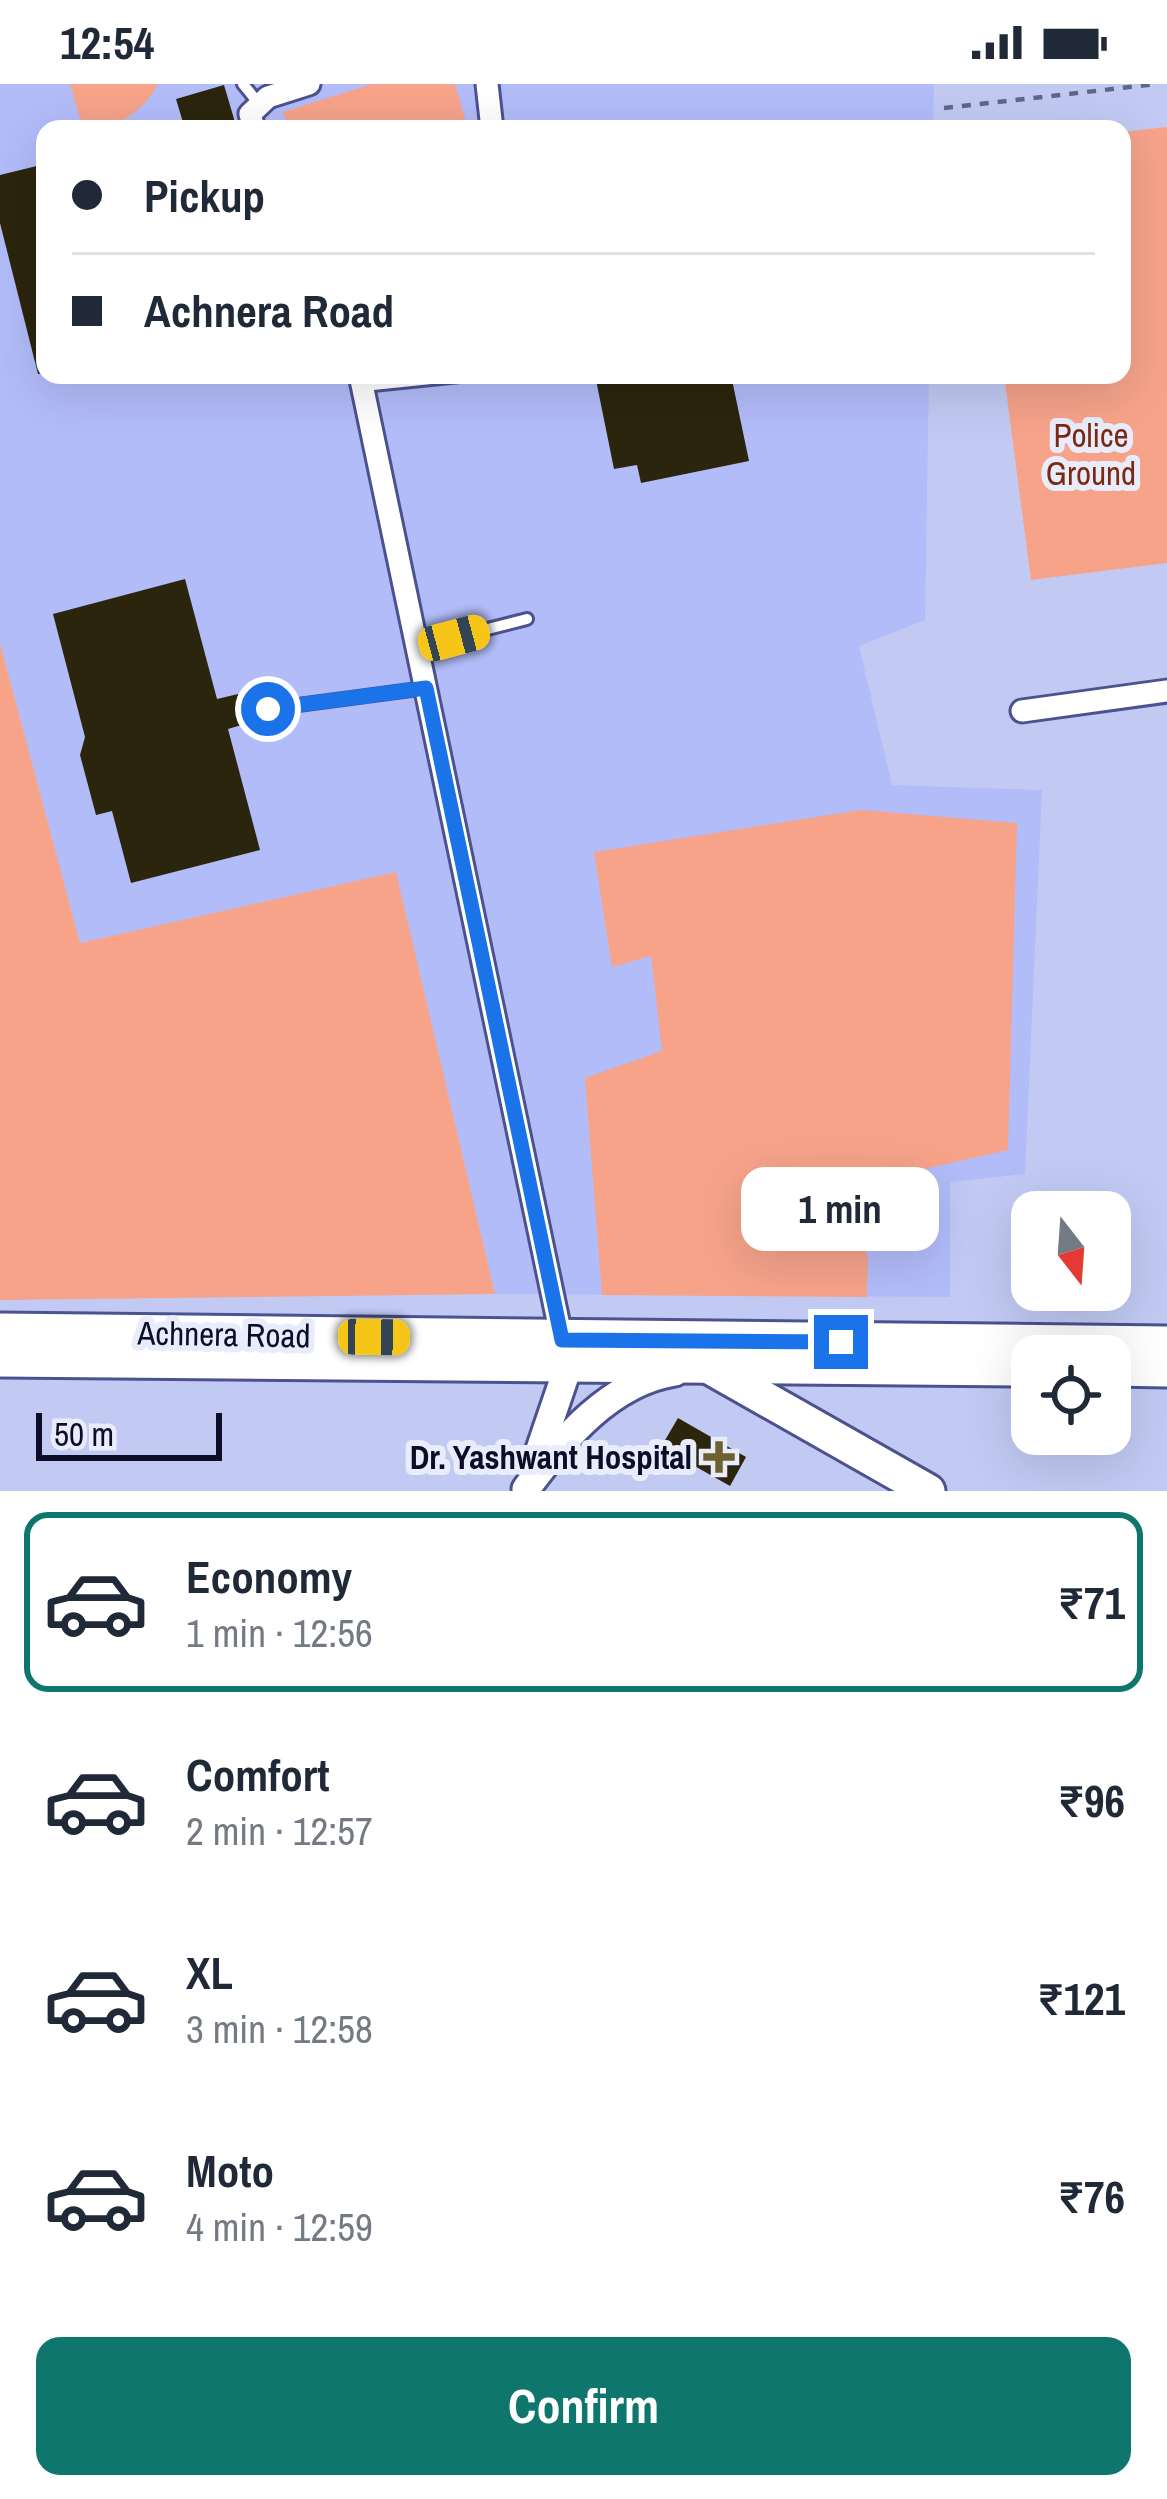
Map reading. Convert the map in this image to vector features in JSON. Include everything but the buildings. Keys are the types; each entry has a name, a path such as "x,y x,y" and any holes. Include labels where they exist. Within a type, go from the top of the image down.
{"main road":[{"name":"Achnera Road","path":"0,1330 565,1354 709,1367 1011,1369"},
{"name":"Achnera Road","path":"0,1360 1167,1343"},
{"path":"709,1367 928,1491"},
{"path":"1131,1370 1167,1370"}],"street":[{"path":"252,120 250,114 268,97 309,84"},
{"path":"487,84 491,120"},
{"path":"362,384 565,1354 526,1490"},
{"path":"1022,711 1167,691"},
{"path":"526,1490 560,1442 588,1417 663,1374 709,1367"}],"lane":[{"path":"243,84 260,105"},
{"path":"417,647 527,619"},
{"path":"268,709 426,688"}],"path":[{"path":"944,108 1157,84"}],"shaded area":[{"path":"0,84 934,84 933,120 36,120 36,384 929,384 925,620 859,646 892,785 1042,790 1025,1174 950,1182 950,1297 495,1294 396,873 80,943 0,643"}],"green space":[{"path":"70,84 158,84 127,117 80,120"},
{"path":"372,84 455,84 465,120 286,120 283,112"},
{"name":"Police Ground","path":"1167,127 1167,563 1031,580 1005,384 1131,384 1131,131"},
{"path":"0,643 80,943 396,872 495,1294 0,1300"},
{"path":"861,810 1017,823 1008,1150 853,1185 868,1260 867,1297 602,1295 585,1078 662,1051 651,956 612,967 594,852"}],"place":[{"name":"Dr. Yashwant Hospital","path":"719,1457"}],"route":[{"path":"268,709 426,688 562,1340 841,1342"}]}
